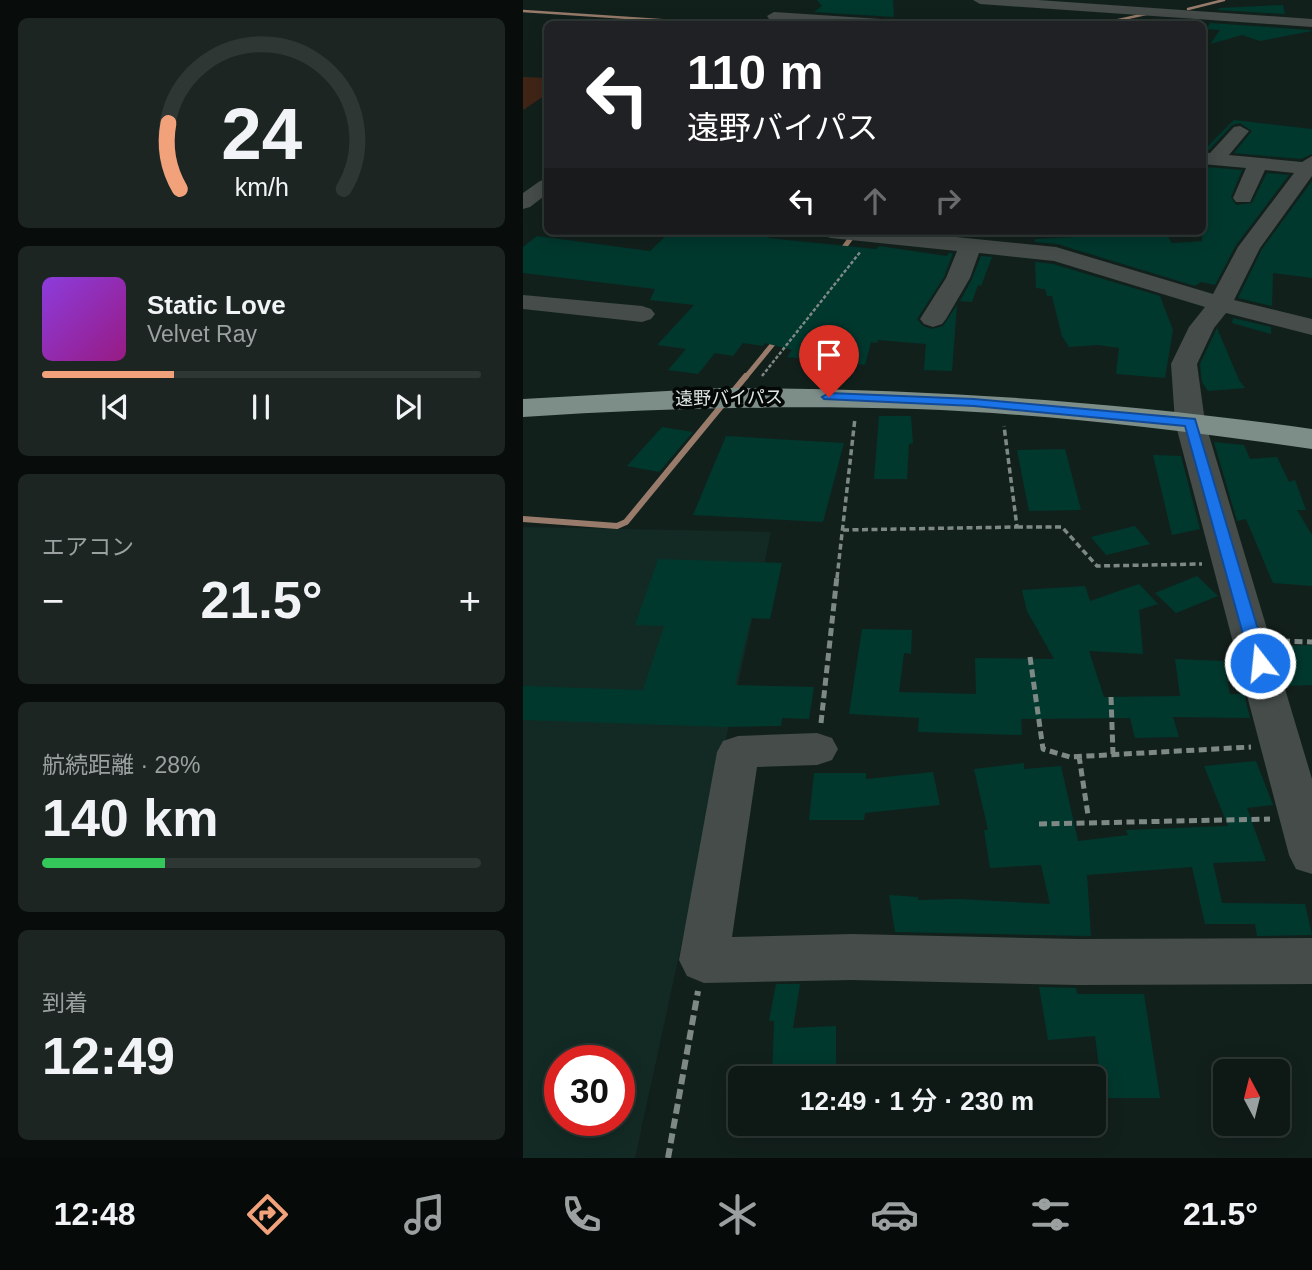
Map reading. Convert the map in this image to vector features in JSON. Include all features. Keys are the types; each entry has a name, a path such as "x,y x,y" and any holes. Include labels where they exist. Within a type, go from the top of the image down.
{"highway":[{"name":"遠野バイパス","path":"523,394 756,385 980,391 1190,416 1312,439"},
{"name":"遠野バイパス","path":"523,408 644,399 857,397 1190,416 1312,426"}],"street":[{"path":"768,20 795,0"},
{"path":"980,0 1312,23"},
{"path":"1127,21 1213,0"},
{"path":"768,20 800,21"},
{"path":"1209,158 1240,131"},
{"path":"1209,158 1258,164 1310,166"},
{"path":"1243,198 1258,164"},
{"path":"1310,166 1249,247 1219,304 1202,327 1184,364 1190,416 1312,855"},
{"path":"523,179 544,182"},
{"path":"523,204 544,186"},
{"path":"875,235 1056,254 1219,304 1312,327"},
{"path":"933,318 958,278 970,246"},
{"path":"523,302 642,314"},
{"path":"817,749 738,751 704,960 852,957 1078,962 1312,961"}],"path":[{"path":"756,385 865,235"},
{"path":"817,749 857,397"},
{"path":"1001,404 1017,527"},
{"path":"843,530 1062,527 1097,566 1231,563"},
{"path":"1030,657 1043,749 1070,757 1283,746"},
{"path":"1111,697 1113,754"},
{"path":"1079,756 1088,815"},
{"path":"1039,824 1302,819"},
{"path":"668,1158 704,960"}],"shaded area":[{"path":"523,77 544,78 544,96 523,110"},
{"path":"523,527 771,532 635,1158 523,1158"}],"building":[{"path":"817,0 893,0 894,17 814,12 822,6"},
{"path":"1283,5 1285,14 1218,10 1219,8"},
{"path":"1210,23 1312,31 1260,41 1242,35 1210,44 1220,30 1206,29"},
{"path":"1234,120 1312,129 1312,154 1301,159 1234,153 1252,131 1240,123 1232,125 1209,150 1206,148"},
{"path":"1206,167 1242,170 1231,197 1236,205 1252,203 1267,173 1289,175 1236,245 1215,285 1201,282 1195,286 1057,244 1035,242 1035,239 1076,237 1075,235 1167,235 1172,243 1202,241 1202,235 1206,235"},
{"path":"1312,181 1312,278 1273,273 1272,306 1238,298 1262,249"},
{"path":"667,235 771,235 768,238 876,249 879,246 947,256 953,253 944,277 917,319 923,326 932,329 943,326 957,305 952,371 924,370 926,344 878,340 877,343 871,342 865,365 787,357 792,350 765,343 763,346 743,343 733,356 715,353 698,374 668,370 686,349 657,345 694,305 650,300 655,289 523,273 523,247 537,236 650,251"},
{"path":"981,256 992,257 981,286 978,285 972,302 960,301 972,279"},
{"path":"1035,262 1053,264 1160,296 1173,330 1165,378 1116,374 1119,348 1098,345 1069,347 1062,336 1052,296 1047,296 1045,289 1036,288"},
{"path":"1233,318 1271,327 1271,334 1232,323"},
{"path":"1217,328 1245,388 1208,391 1202,382 1200,364"},
{"path":"879,416 911,416 913,443 909,444 907,479 874,479"},
{"path":"662,427 693,432 659,472 627,466"},
{"path":"726,436 844,443 823,522 693,515"},
{"path":"1214,442 1244,445 1250,459 1277,457 1289,482 1295,480 1306,510 1297,510 1312,535 1312,586 1273,583 1246,519 1237,521"},
{"path":"1065,449 1081,510 1029,511 1017,450"},
{"path":"1153,455 1181,456 1200,529 1172,535"},
{"path":"1135,526 1150,544 1106,555 1091,537"},
{"path":"658,559 782,563 770,619 751,618 735,685 814,687 809,719 782,718 781,726 725,727 523,720 523,686 643,690 664,626 635,625"},
{"path":"1197,576 1218,596 1176,613 1155,593"},
{"path":"1139,584 1158,604 1139,610 1143,654 1089,651 1104,697 1180,696 1175,659 1224,661 1230,694 1244,694 1250,718 1173,717 1179,737 1135,738 1130,718 1021,719 1022,735 918,732 919,718 849,714 862,629 912,630 911,654 904,653 899,692 976,694 975,658 1054,659 1027,611 1022,590 1085,586 1090,601"},
{"path":"1312,645 1312,685 1289,686 1275,646"},
{"path":"1256,761 1273,805 1247,808 1266,861 1213,863 1222,903 1305,904 1312,935 1257,936 1255,924 1205,924 1192,867 1087,875 1091,936 895,932 889,895 918,897 918,900 959,899 1050,904 1041,865 990,868 984,830 988,830 974,769 1024,763 1024,769 1061,766 1078,841 1128,835 1126,830 1228,826 1204,766"},
{"path":"933,772 940,805 865,813 864,820 809,820 814,773 866,773 866,779"},
{"path":"776,984 800,984 793,1028 836,1026 836,1066 772,1066 774,1021 769,1021"},
{"path":"1039,987 1076,988 1077,994 1144,994 1160,1098 1106,1098 1106,1066 1099,1066 1095,1036 1048,1040"}],"waterway":[{"path":"1188,9 1224,0"},
{"path":"523,11 675,21"},
{"path":"1114,21 1146,14"},
{"path":"840,253 853,235"},
{"path":"745,378 777,339"},
{"path":"523,519 617,526 626,522 746,376"}],"route":[{"path":"829,397 974,402 1190,422 1260,663"}]}
